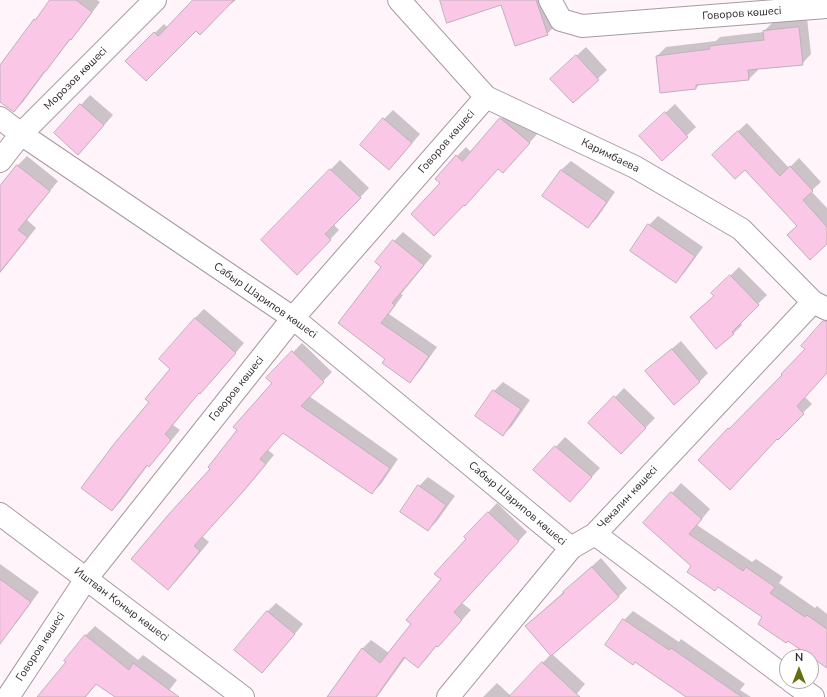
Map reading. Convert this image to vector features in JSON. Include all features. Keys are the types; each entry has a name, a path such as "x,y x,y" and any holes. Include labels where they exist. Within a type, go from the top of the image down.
{"street":[{"name":"Морозов көшесі","path":"0,161 21,134 155,0"},
{"name":"Каримбаева","path":"399,0 486,97 635,167 741,229 820,305"},
{"name":"Говоров көшесі","path":"550,0 561,20 582,26 827,7"},
{"name":"Говоров көшесі","path":"8,697 86,579 293,318 486,97"},
{"name":"Сабыр Шарипов көшесі","path":"0,118 21,134 293,318 571,548"},
{"name":"Чекалин көшесі","path":"448,697 571,548 595,534 820,305"},
{"name":"Иштван Коныр көшесі","path":"0,514 242,697"},
{"path":"595,534 779,672"},
{"path":"802,689 813,697"}],"building":[{"path":"50,0 76,0 92,12 14,112 0,102 0,65"},
{"path":"193,0 234,0 200,35 196,31 146,81 125,61 154,32 158,36"},
{"path":"440,0 536,0 548,35 515,46 501,5 447,23"},
{"path":"799,27 803,65 748,70 749,80 696,85 696,89 660,93 656,56 710,49 709,46 764,40 763,31"},
{"path":"576,55 599,80 573,103 550,79"},
{"path":"80,104 104,125 78,155 54,133"},
{"path":"665,112 688,137 662,161 639,136"},
{"path":"383,118 412,143 389,170 360,145"},
{"path":"500,118 530,143 503,173 498,169 465,206 464,205 434,236 411,214 440,183 435,179 456,155 462,161"},
{"path":"738,131 780,176 790,166 813,191 803,200 827,227 827,244 810,260 787,235 797,226 745,170 735,179 712,155"},
{"path":"17,165 50,191 18,230 28,237 0,272 0,186"},
{"path":"330,169 361,198 325,234 331,240 297,275 261,240"},
{"path":"561,170 607,202 588,228 542,196"},
{"path":"648,224 695,256 676,283 630,251"},
{"path":"393,240 424,265 392,303 395,305 381,323 429,356 410,383 382,363 385,359 338,323 381,267 375,262"},
{"path":"730,275 759,305 732,332 734,334 716,349 690,317 714,296 711,293"},
{"path":"195,318 236,353 200,394 199,393 165,434 171,440 149,467 147,465 112,511 81,488 114,444 149,402 145,399 170,369 159,359"},
{"path":"823,321 827,321 827,373 797,406 804,414 778,440 777,439 730,490 698,460 782,375 781,374 805,349 801,346"},
{"path":"672,349 700,382 674,405 645,371"},
{"path":"292,351 324,382 301,406 390,468 372,494 283,433 260,459 266,464 194,546 200,551 168,590 131,559 210,469 208,467 237,430 233,427 272,383 266,378"},
{"path":"493,390 521,409 503,436 475,416"},
{"path":"614,396 646,428 621,454 588,423"},
{"path":"555,446 592,477 570,502 533,470"},
{"path":"418,485 446,505 428,531 400,512"},
{"path":"671,492 702,519 689,534 743,571 746,567 775,587 770,593 805,617 807,615 827,629 827,668 819,662 819,649 800,649 788,641 786,643 758,624 762,617 718,587 715,591 687,572 691,566 643,523"},
{"path":"488,512 519,541 454,612 462,620 438,647 436,646 418,668 404,657 376,697 327,697 362,648 380,663 411,624 406,620 441,579 434,574 466,539 464,537"},
{"path":"592,567 619,597 551,656 525,626"},
{"path":"0,579 31,602 0,644"},
{"path":"267,611 295,634 262,673 234,650"},
{"path":"623,619 669,650 671,648 742,697 686,697 635,662 633,665 605,645"},
{"path":"85,635 129,670 133,663 179,697 115,697 96,684 85,697 37,697 66,662 64,661"},
{"path":"542,662 580,697 509,697"}]}
